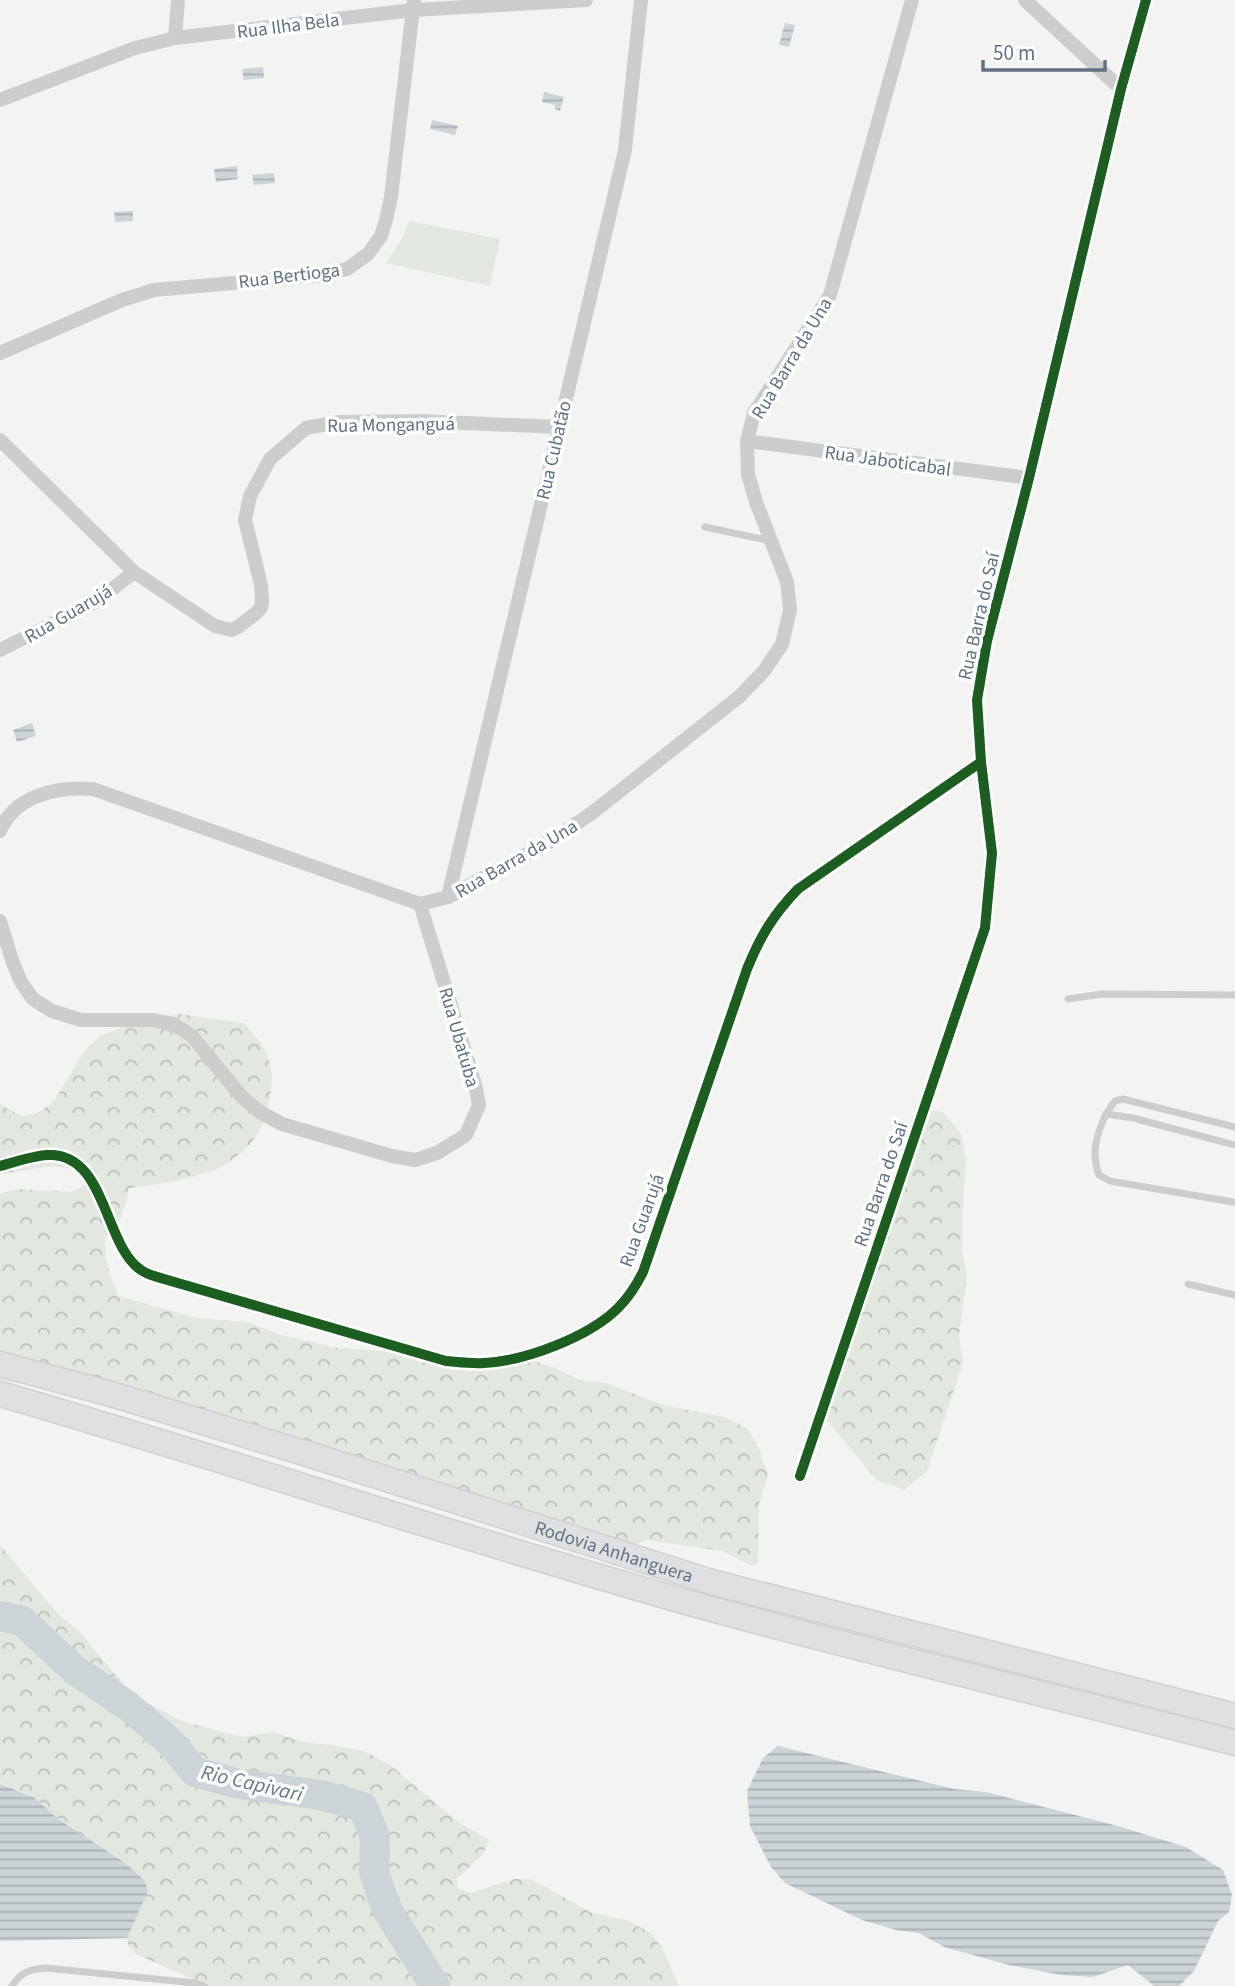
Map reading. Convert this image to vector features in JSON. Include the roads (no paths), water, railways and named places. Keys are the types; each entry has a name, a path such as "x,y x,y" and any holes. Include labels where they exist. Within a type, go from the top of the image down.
{"highway":[{"name":"Rodovia Anhanguera","path":"0,1364 111,1394 311,1455 712,1582 1235,1716"},
{"name":"Rodovia Anhanguera","path":"0,1394 704,1607 1235,1743"}],"street":[{"path":"175,37 178,0"},
{"name":"Rua Ilha Bela","path":"0,100 135,48 175,37 414,5 586,0"},
{"name":"Rua Cubatão","path":"448,897 625,150 641,0"},
{"name":"Rua Barra da Una","path":"420,904 448,897 551,841 592,813 740,696 764,671 782,644 790,610 787,582 748,474 747,441 754,413 830,295 912,0"},
{"path":"1025,0 1121,89"},
{"name":"Rua Barra do Saí","path":"800,1476 985,928 992,853 977,700 987,641 1029,478 1121,89 1146,0"},
{"name":"Rua Bertioga","path":"0,353 122,300 154,290 324,275 347,269 368,254 381,236 391,197 414,5"},
{"name":"Rua Monganguá","path":"0,440 134,572 215,626 231,630 256,614 262,601 261,585 245,520 250,496 270,459 306,428 339,422 419,421 559,427"},
{"name":"Rua Jaboticabal","path":"747,441 1029,478"},
{"name":"Rua Guarujá","path":"0,650 97,601 134,572"},
{"name":"Rua Guarujá","path":"0,1166 47,1155 62,1157 76,1164 99,1194 133,1264 142,1271 171,1281 446,1361 484,1363 523,1357 571,1338 594,1327 616,1310 632,1293 643,1272 747,969 761,935 777,911 798,889 981,762"},
{"path":"0,831 3,823 21,805 44,792 71,787 93,789 420,904"},
{"name":"Rua Ubatuba","path":"0,921 21,982 33,999 52,1011 81,1020 152,1020 173,1024 192,1036 242,1097 260,1112 282,1124 392,1156 415,1160 437,1153 466,1135 479,1105 475,1083 420,904"}],"lane":[{"path":"705,527 772,541"},
{"path":"1069,999 1102,995 1235,995"},
{"path":"1233,1202 1111,1181 1099,1175 1094,1160 1100,1127 1106,1114 1115,1101 1123,1099 1235,1127"},
{"path":"1106,1114 1133,1118 1235,1145"},
{"path":"1188,1284 1235,1295"},
{"path":"12,1986 21,1974 32,1969 46,1968 204,1986"}],"waterway":[{"name":"Rio Capivari","path":"0,1616 22,1621 75,1670 128,1706 171,1743 195,1772 239,1784 320,1795 363,1807 375,1837 374,1872 386,1908 435,1986"}]}
